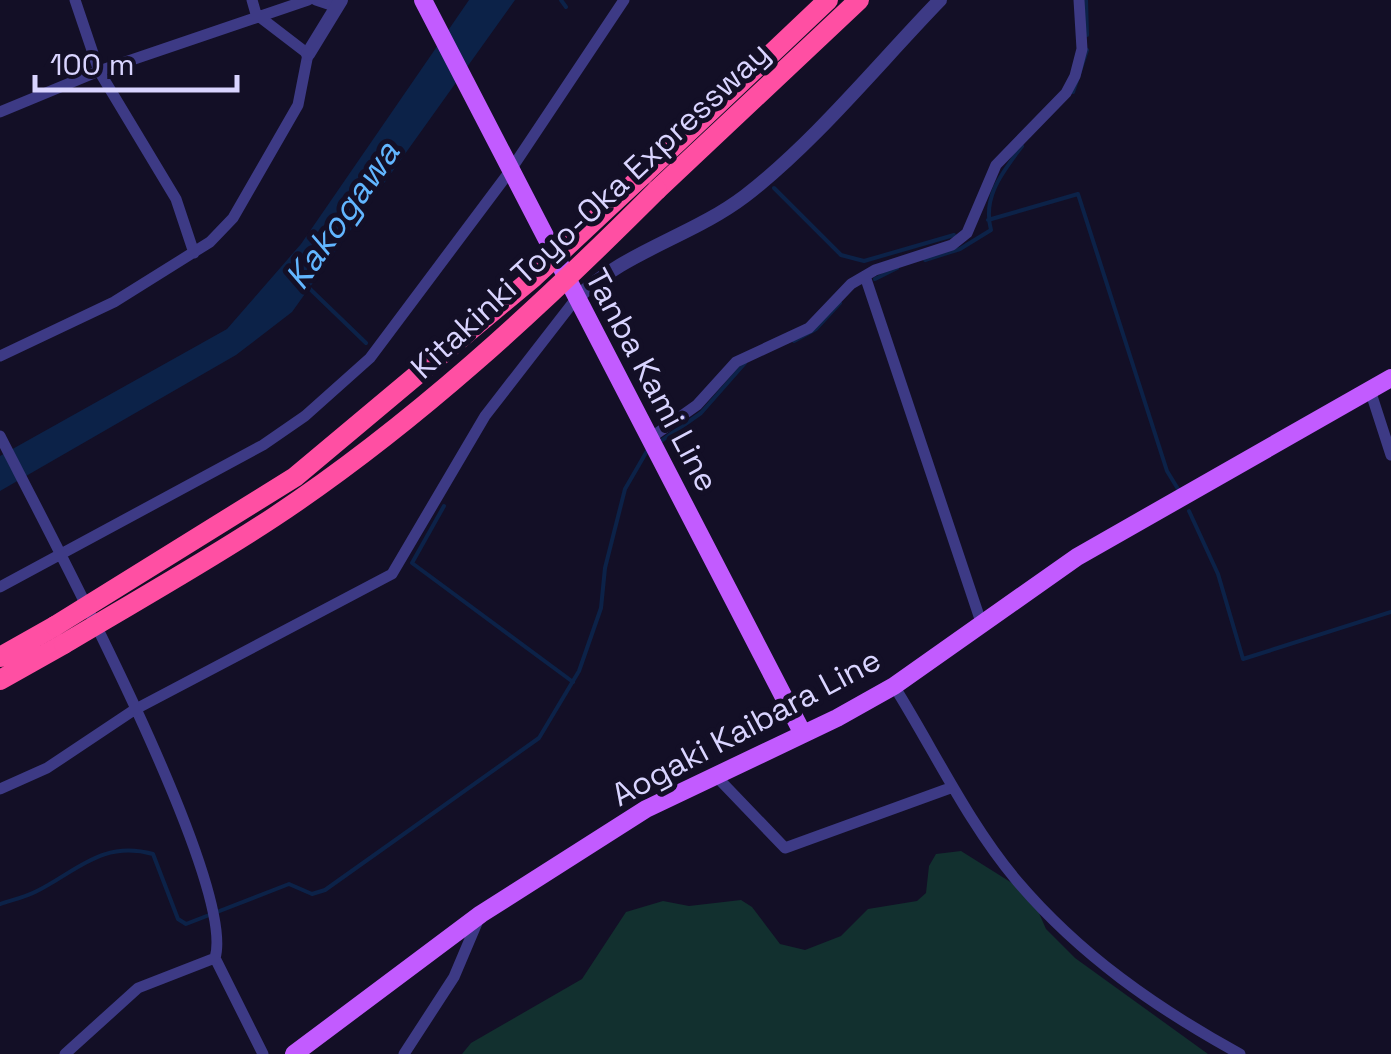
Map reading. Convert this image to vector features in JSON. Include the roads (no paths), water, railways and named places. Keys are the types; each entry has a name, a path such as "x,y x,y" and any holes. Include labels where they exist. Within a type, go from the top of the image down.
{"highway":[{"name":"Kitakinki Toyo-Oka Expressway","path":"0,680 60,635 274,517 416,412 549,298 650,182 828,0"},
{"name":"Kitakinki Toyo-Oka Expressway","path":"650,182 860,0"},
{"name":"Kitakinki Toyo-Oka Expressway","path":"0,657 60,635"}],"main road":[{"name":"Tanba Kami Line","path":"423,0 803,734"},
{"name":"Aogaki Kaibara Line","path":"294,1054 480,914 646,808 894,686 1078,557 1391,378"}],"street":[{"path":"75,0 99,71 176,199 194,253"},
{"path":"252,0 256,14 308,54"},
{"path":"0,112 99,71 256,14 308,0"},
{"path":"0,356 114,302 194,253 232,218 298,105 308,54 339,3 316,0"},
{"path":"0,587 58,550 248,454 305,416 370,358 624,0"},
{"path":"0,789 47,768 134,710 392,574 485,416 596,278 746,196 940,0"},
{"path":"649,439 698,405 736,362 809,328 865,276 952,245 967,233 996,166 1066,93 1075,76 1082,49 1079,0"},
{"path":"865,276 981,622"},
{"path":"1370,390 1391,455"},
{"path":"0,436 190,830 217,917 220,943 215,958 262,1054"},
{"path":"894,686 952,787 1016,880 1103,967 1138,996 1240,1054"},
{"path":"713,773 785,848 952,787"},
{"path":"404,1054 454,977 480,914"},
{"path":"65,1054 138,988 215,958"}],"water":[{"name":"Kakogawa","path":"469,0 515,0 292,312 236,355 0,491 0,456 227,329 301,244"}],"waterway":[{"path":"561,0 566,7"},
{"path":"1086,0 1087,35"},
{"path":"1073,92 1087,50"},
{"path":"925,260 960,249 991,230 992,195 1022,146"},
{"path":"774,188 841,255 864,261 954,235"},
{"path":"988,220 1078,194 1167,471 1178,489"},
{"path":"875,279 897,268"},
{"name":"Kakogawa","path":"309,288 366,343"},
{"path":"794,341 816,329 840,303"},
{"path":"661,441 701,413 745,363"},
{"path":"0,904 33,893 91,860 119,851 153,854 178,919 186,924 289,884 312,894 325,890 539,738 579,671 601,608 605,568 625,489 647,451"},
{"path":"444,506 412,563 573,682"},
{"path":"1189,511 1218,574 1243,659 1391,612"}]}
